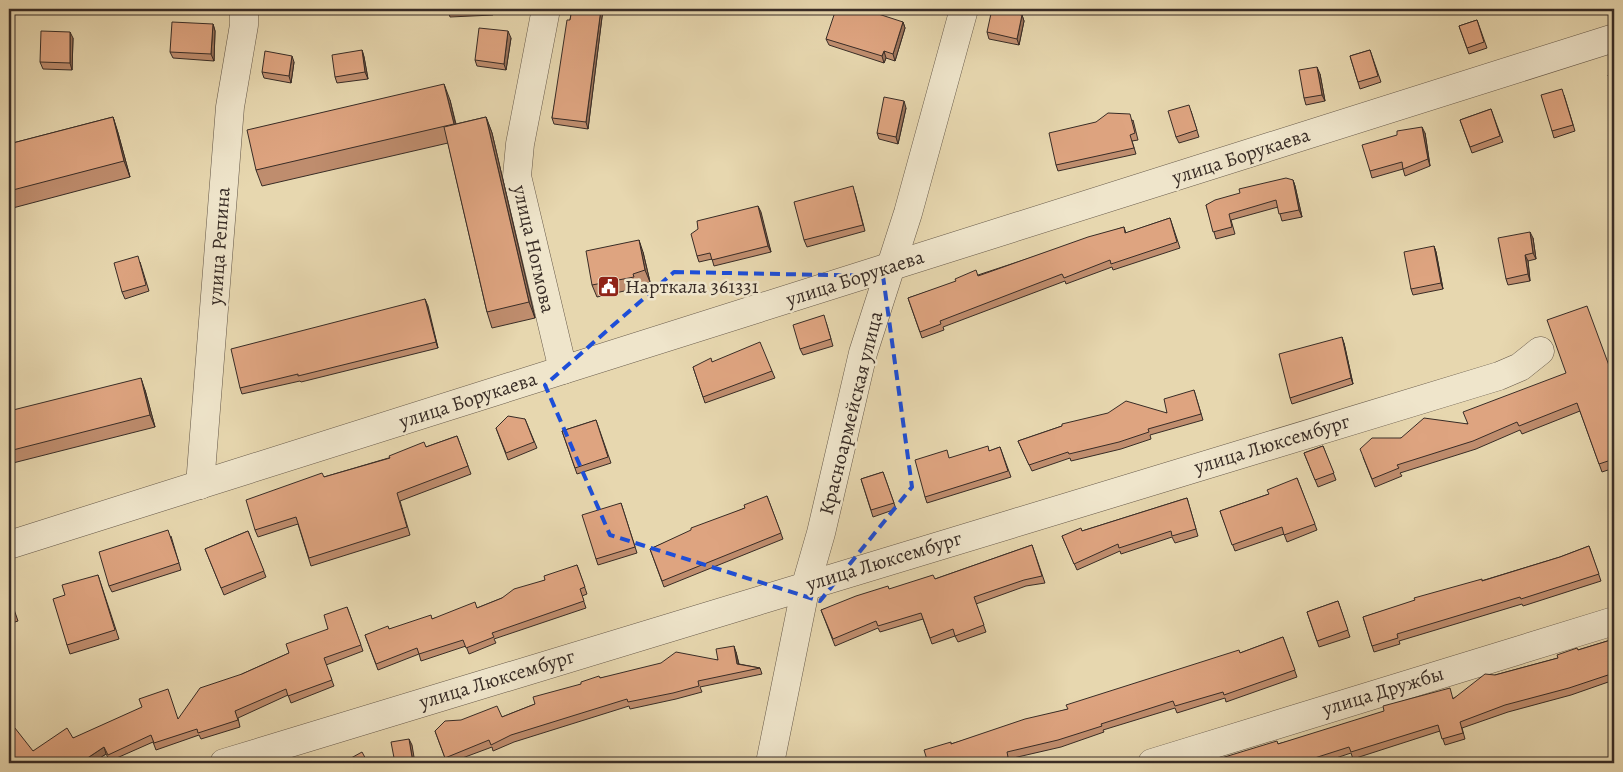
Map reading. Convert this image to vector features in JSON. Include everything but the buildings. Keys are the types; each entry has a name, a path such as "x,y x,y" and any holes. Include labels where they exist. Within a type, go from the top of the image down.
{"street":[{"name":"улица Репина","path":"200,485 230,107 244,25 244,9"},
{"name":"улица Ногмова","path":"546,9 520,144 517,176 563,370"},
{"name":"Красноармейская улица","path":"770,763 806,585 821,532 862,353 908,213 964,9"},
{"name":"улица Борукаева","path":"9,545 1614,38"},
{"name":"улица Люксембург","path":"224,763 1499,376 1520,367 1540,350"},
{"name":"улица Дружбы","path":"1152,763 1614,621"}],"highlighted area":[{"path":"674,272 883,276 912,487 820,601 610,535 545,385"}],"place":[{"name":"Нарткала 361331","path":"609,286"}]}
